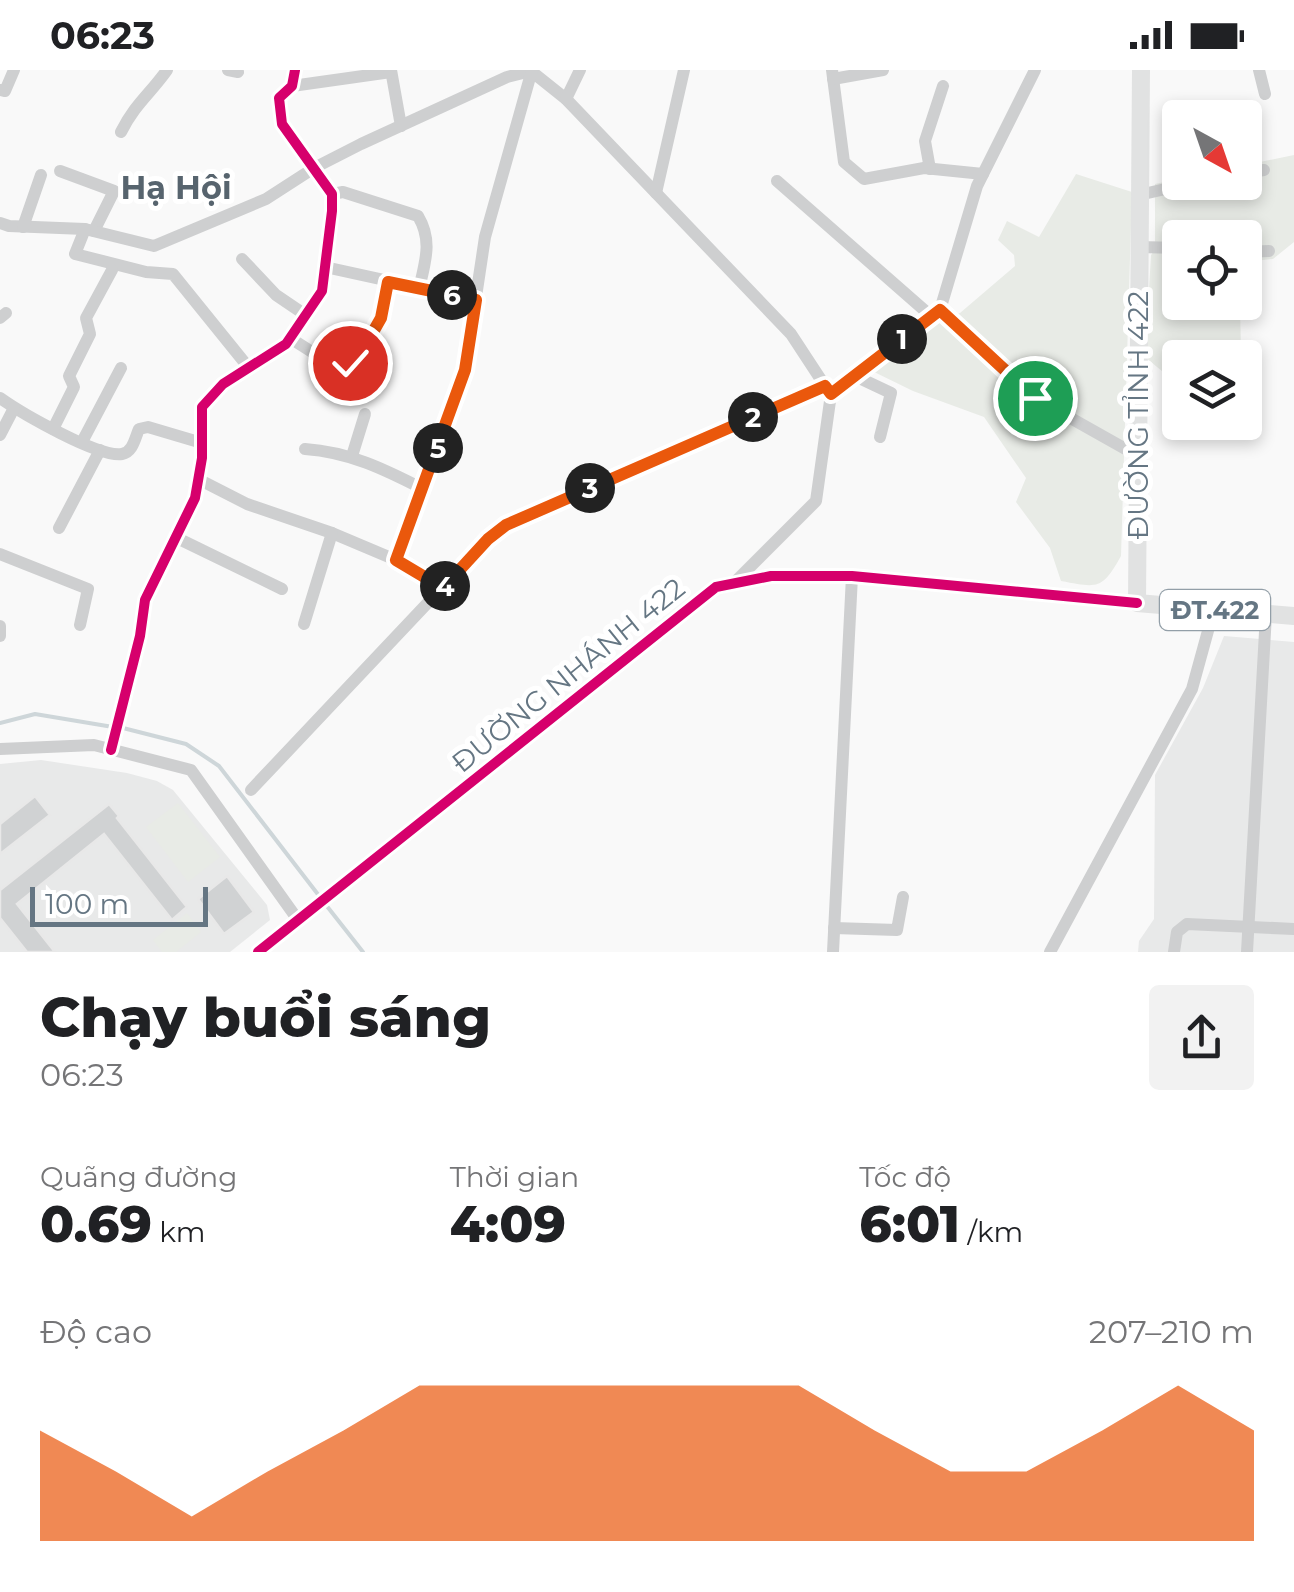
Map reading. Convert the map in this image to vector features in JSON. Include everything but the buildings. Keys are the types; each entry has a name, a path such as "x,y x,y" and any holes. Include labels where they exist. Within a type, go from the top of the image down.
{"main road":[{"name":"ĐƯỜNG TỈNH 422","path":"1137,603 1141,70"},
{"name":"ĐT.422","path":"1137,603 1294,616"}],"street":[{"path":"0,90 5,91 14,70"},
{"path":"121,132 134,105 167,70"},
{"path":"111,750 140,636 145,600 200,480 202,407 223,384 290,338 322,291 332,194 282,124 280,98 292,86 295,70"},
{"path":"566,99 580,70"},
{"path":"656,194 684,70"},
{"path":"882,70 833,74 844,162 864,179 930,169 983,174"},
{"path":"251,790 488,539 506,525 828,390 854,376 936,313 983,174 1035,70"},
{"path":"1259,70 1265,94"},
{"path":"292,86 391,71 401,126"},
{"path":"532,71 566,99 791,334 828,390 816,501 734,583"},
{"path":"0,223 90,230 154,246 266,199 314,168 401,126 507,77 532,71"},
{"path":"396,560 465,370 485,237 532,71"},
{"path":"930,169 925,141 943,86"},
{"path":"60,171 114,191 75,254 146,272 173,274 249,368"},
{"path":"23,227 41,176"},
{"path":"777,181 1035,398 1138,456"},
{"path":"1140,195 1162,190"},
{"path":"332,194 343,192 418,216 427,230 419,289"},
{"path":"1139,247 1162,248"},
{"path":"1262,251 1269,251"},
{"path":"242,259 276,295 307,316"},
{"path":"326,267 476,300"},
{"path":"53,429 74,386 69,376 90,334 86,318 112,270"},
{"path":"290,338 312,352 356,362 381,318 388,282"},
{"path":"82,442 121,368"},
{"path":"854,376 891,393 880,437"},
{"path":"0,398 53,429 100,450 125,454 139,429 148,427 202,443"},
{"path":"0,435 14,408"},
{"path":"352,456 365,414"},
{"path":"305,448 352,456 423,489"},
{"path":"58,528 100,450"},
{"path":"200,480 247,504 396,560 443,588"},
{"path":"304,624 332,533"},
{"path":"175,537 282,589"},
{"path":"0,554 88,589 80,625"},
{"name":"ĐƯỜNG NHÁNH 422","path":"258,952 716,587 771,576 852,576 1137,603"},
{"path":"833,952 852,576"},
{"path":"1050,952 1192,689 1214,610"},
{"path":"1246,952 1266,614"},
{"path":"0,626 0,636"},
{"path":"0,748 94,746 191,770 302,917"},
{"path":"834,928 897,930 903,896"},
{"path":"1174,952 1177,932 1187,924 1294,928"}],"shaded area":[{"path":"1294,155 1294,242 1273,259 1262,260 1262,220 1162,220 1162,320 1240,320 1241,340 1162,340 1162,371 1145,357 1151,255 1155,250 1155,184 1162,182 1162,200 1262,200 1262,162"},
{"path":"1076,174 1132,192 1121,556 1103,581 1091,585 1061,581 1050,548 1016,502 1026,478 984,417 913,391 868,369 926,325 960,313 1015,266 1014,255 998,240 1007,221 1039,237"},
{"path":"1224,636 1294,642 1294,952 1138,952 1139,941 1154,919 1155,775 1203,688"},
{"path":"41,760 127,773 173,790 267,905 270,920 230,952 0,952 0,764"},
{"path":"178,803 220,857 188,882 146,827"},
{"path":"187,913 201,932 176,952 162,952 153,940"}],"waterway":[{"path":"0,723 35,714 113,727"},
{"path":"123,728 186,744 219,766 320,897"},
{"path":"326,905 363,952"}],"cycle path":[{"path":"111,750 140,636 145,600 195,498 202,458 202,407 223,384 286,344 322,291 332,194 282,124 279,98 292,86 295,70"},
{"path":"258,952 716,587 771,576 852,576 1137,603"}],"district":[{"name":"Hạ Hội","path":"176,187"}],"route":[{"path":"350,363 356,362 381,318 388,282 476,300 465,370 396,560 443,588 506,525 825,386 831,394 940,310 1035,398"}]}
